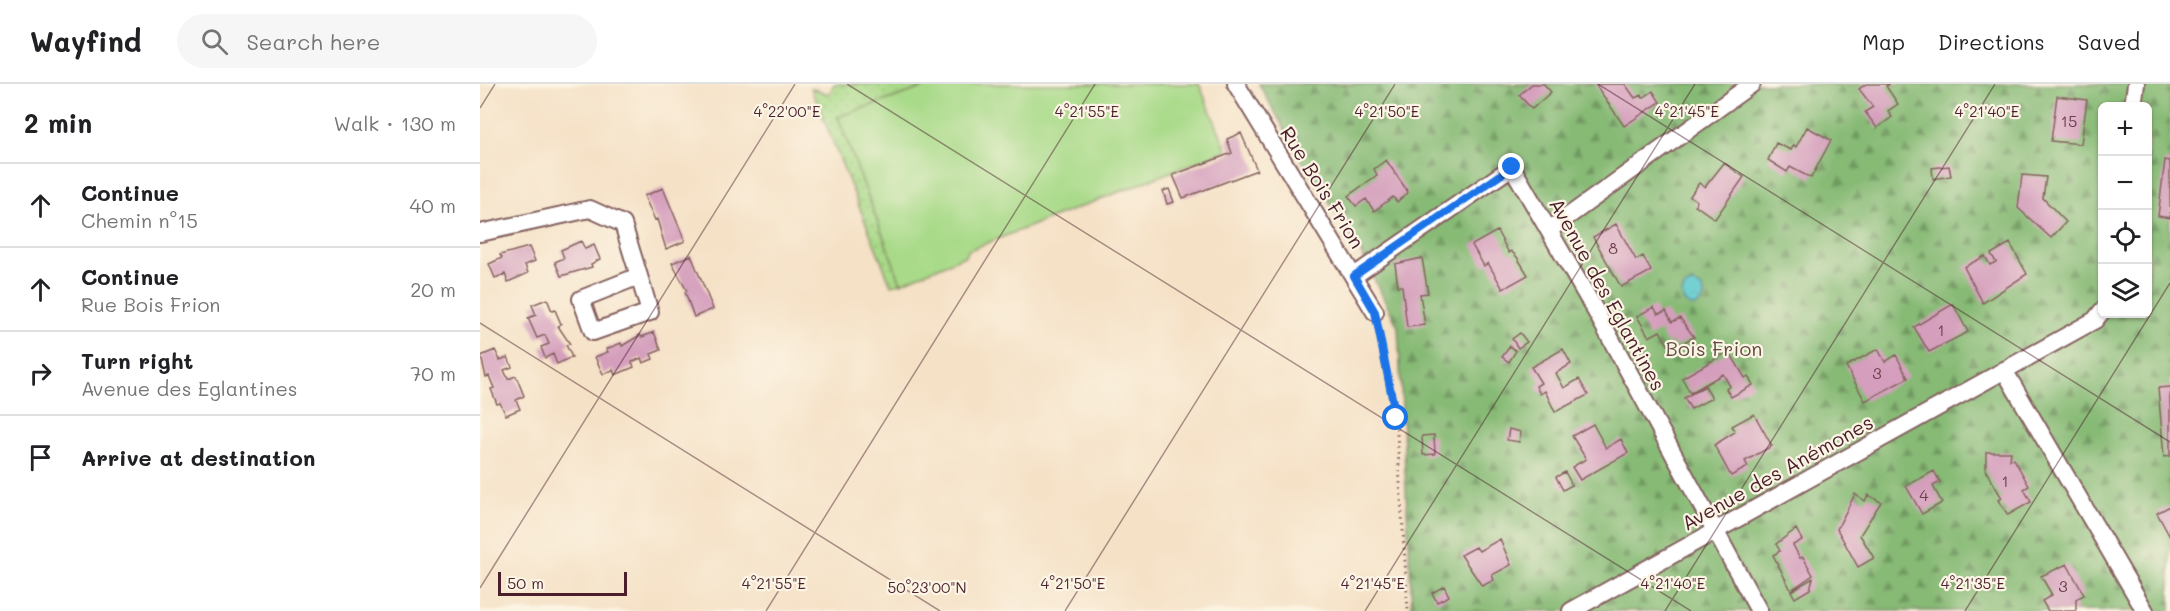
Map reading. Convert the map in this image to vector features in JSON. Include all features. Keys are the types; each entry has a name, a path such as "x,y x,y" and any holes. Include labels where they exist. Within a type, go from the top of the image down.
{"street":[{"name":"Rue Bois Frion","path":"1236,84 1375,312"},
{"path":"1549,230 1752,84"},
{"path":"2134,102 2136,84"},
{"name":"Avenue des Eglantines","path":"1354,276 1512,167 1759,611"},
{"path":"480,233 590,208 623,224 639,276 650,312 593,332 581,299 639,276"},
{"name":"Avenue des Anémones","path":"1571,611 2098,317"},
{"path":"2004,370 2145,611"}],"path":[{"path":"1375,312 1396,418 1408,611"}],"green space":[{"path":"834,84 934,84 838,117 901,283 891,285 811,88 829,94"},
{"path":"934,84 1199,84 1227,150 969,250 965,256 901,283 838,117"},
{"name":"Bois Frion","path":"1259,84 2170,84 2170,611 1412,611 1398,327 1356,243 1304,164"}],"water":[{"path":"1693,284 1701,287 1704,295 1701,303 1693,306 1685,303 1682,295 1685,287"}],"building":[{"path":"1532,84 1544,84 1551,92 1532,109 1519,95"},
{"path":"1595,84 1625,84 1635,98 1641,95 1643,98 1653,91 1660,102 1624,126"},
{"path":"1866,84 1890,84 1886,86 1898,104 1888,111 1892,117 1877,128 1865,112 1873,107 1859,89"},
{"path":"2057,96 2087,100 2081,144 2051,141"},
{"path":"1807,127 1831,140 1811,178 1790,167 1787,172 1768,160 1776,143 1791,150 1794,145 1796,147"},
{"path":"1241,133 1257,170 1183,198 1173,175 1232,153 1227,139"},
{"path":"1386,160 1408,192 1397,202 1393,197 1374,211 1366,199 1356,206 1348,196 1377,175 1374,169"},
{"path":"2165,160 2170,161 2170,218 2158,216"},
{"path":"1724,163 1744,177 1715,219 1695,205 1697,201 1690,196 1699,183 1705,187"},
{"path":"1949,166 1951,176 1933,179 1932,168"},
{"path":"2022,175 2046,177 2043,198 2066,222 2051,238 2018,208"},
{"path":"663,188 685,241 666,249 657,219 655,220 644,196"},
{"path":"1169,189 1174,202 1167,204 1163,191"},
{"path":"1616,224 1636,260 1643,256 1651,271 1621,287 1593,237"},
{"path":"1497,231 1509,253 1511,251 1517,257 1528,275 1503,289 1488,263 1484,266 1472,245"},
{"path":"581,241 585,249 594,245 600,259 591,264 592,267 561,276 555,262 564,258 561,250"},
{"path":"2010,243 2027,274 1983,303 1964,267 1985,256 1990,265 1996,262 1991,254"},
{"path":"529,247 535,261 525,265 528,273 508,282 505,274 495,278 489,264 502,258 500,255"},
{"path":"691,255 713,309 694,317 685,292 687,291 672,263"},
{"path":"1422,258 1428,293 1420,294 1425,325 1407,327 1402,286 1398,286 1395,264"},
{"path":"547,299 561,324 558,326 570,344 566,345 572,357 557,364 553,354 545,358 541,347 549,344 545,335 537,338 528,318 536,315 532,305"},
{"path":"1953,304 1968,332 1929,352 1914,327"},
{"path":"1654,307 1658,314 1666,311 1672,322 1680,318 1694,337 1675,347 1672,341 1668,345 1660,331 1649,337 1637,316"},
{"path":"654,332 661,350 651,354 653,359 643,363 641,358 632,362 634,367 615,375 613,370 603,374 595,357 608,352 606,349 621,343 622,346 640,335 642,337"},
{"path":"1520,333 1527,342 1518,348 1512,339"},
{"path":"1510,346 1516,351 1509,362 1502,357"},
{"path":"1563,349 1571,364 1556,373 1564,388 1579,379 1588,395 1555,412 1545,391 1540,394 1536,386 1541,383 1531,367"},
{"path":"1878,349 1885,362 1896,355 1908,378 1865,401 1846,366"},
{"path":"495,350 500,360 508,357 512,367 504,370 508,379 516,376 524,396 516,400 520,409 506,415 500,403 497,404 491,389 494,388 489,376 486,377 481,356"},
{"path":"1729,351 1745,378 1748,376 1753,385 1731,397 1726,389 1730,386 1723,374 1690,393 1682,378"},
{"path":"1705,386 1712,398 1691,409 1684,398"},
{"path":"2170,387 2170,456 2164,457 2158,388"},
{"path":"1754,414 1772,446 1745,461 1748,467 1731,476 1714,445 1735,432 1732,426"},
{"path":"1593,424 1606,448 1621,439 1628,453 1580,480 1572,467 1586,459 1572,436"},
{"path":"1509,429 1521,432 1519,442 1507,440"},
{"path":"1434,435 1435,454 1423,455 1422,436"},
{"path":"1986,452 2011,452 2010,460 2014,459 2029,486 2024,489 2031,502 2008,515 1998,500 2002,498 1986,471"},
{"path":"1934,471 1940,482 1933,486 1942,503 1922,514 1906,486"},
{"path":"1565,472 1572,485 1563,490 1556,477"},
{"path":"1855,494 1865,501 1868,495 1881,502 1860,535 1874,558 1858,567 1837,529"},
{"path":"2170,506 2170,537 2157,513"},
{"path":"1796,529 1802,540 1793,545 1813,575 1791,590 1773,555 1780,551 1776,544"},
{"path":"1500,539 1511,565 1492,575 1494,580 1482,586 1461,555 1476,547 1479,551"},
{"path":"2067,564 2084,595 2076,599 2076,611 2048,611 2042,601 2052,595 2041,576"},
{"path":"1813,578 1810,589 1795,598 1791,591"},
{"path":"1444,586 1449,596 1437,602 1432,593"}],"route":[{"path":"1396,418 1375,312 1354,276 1512,167"}]}
